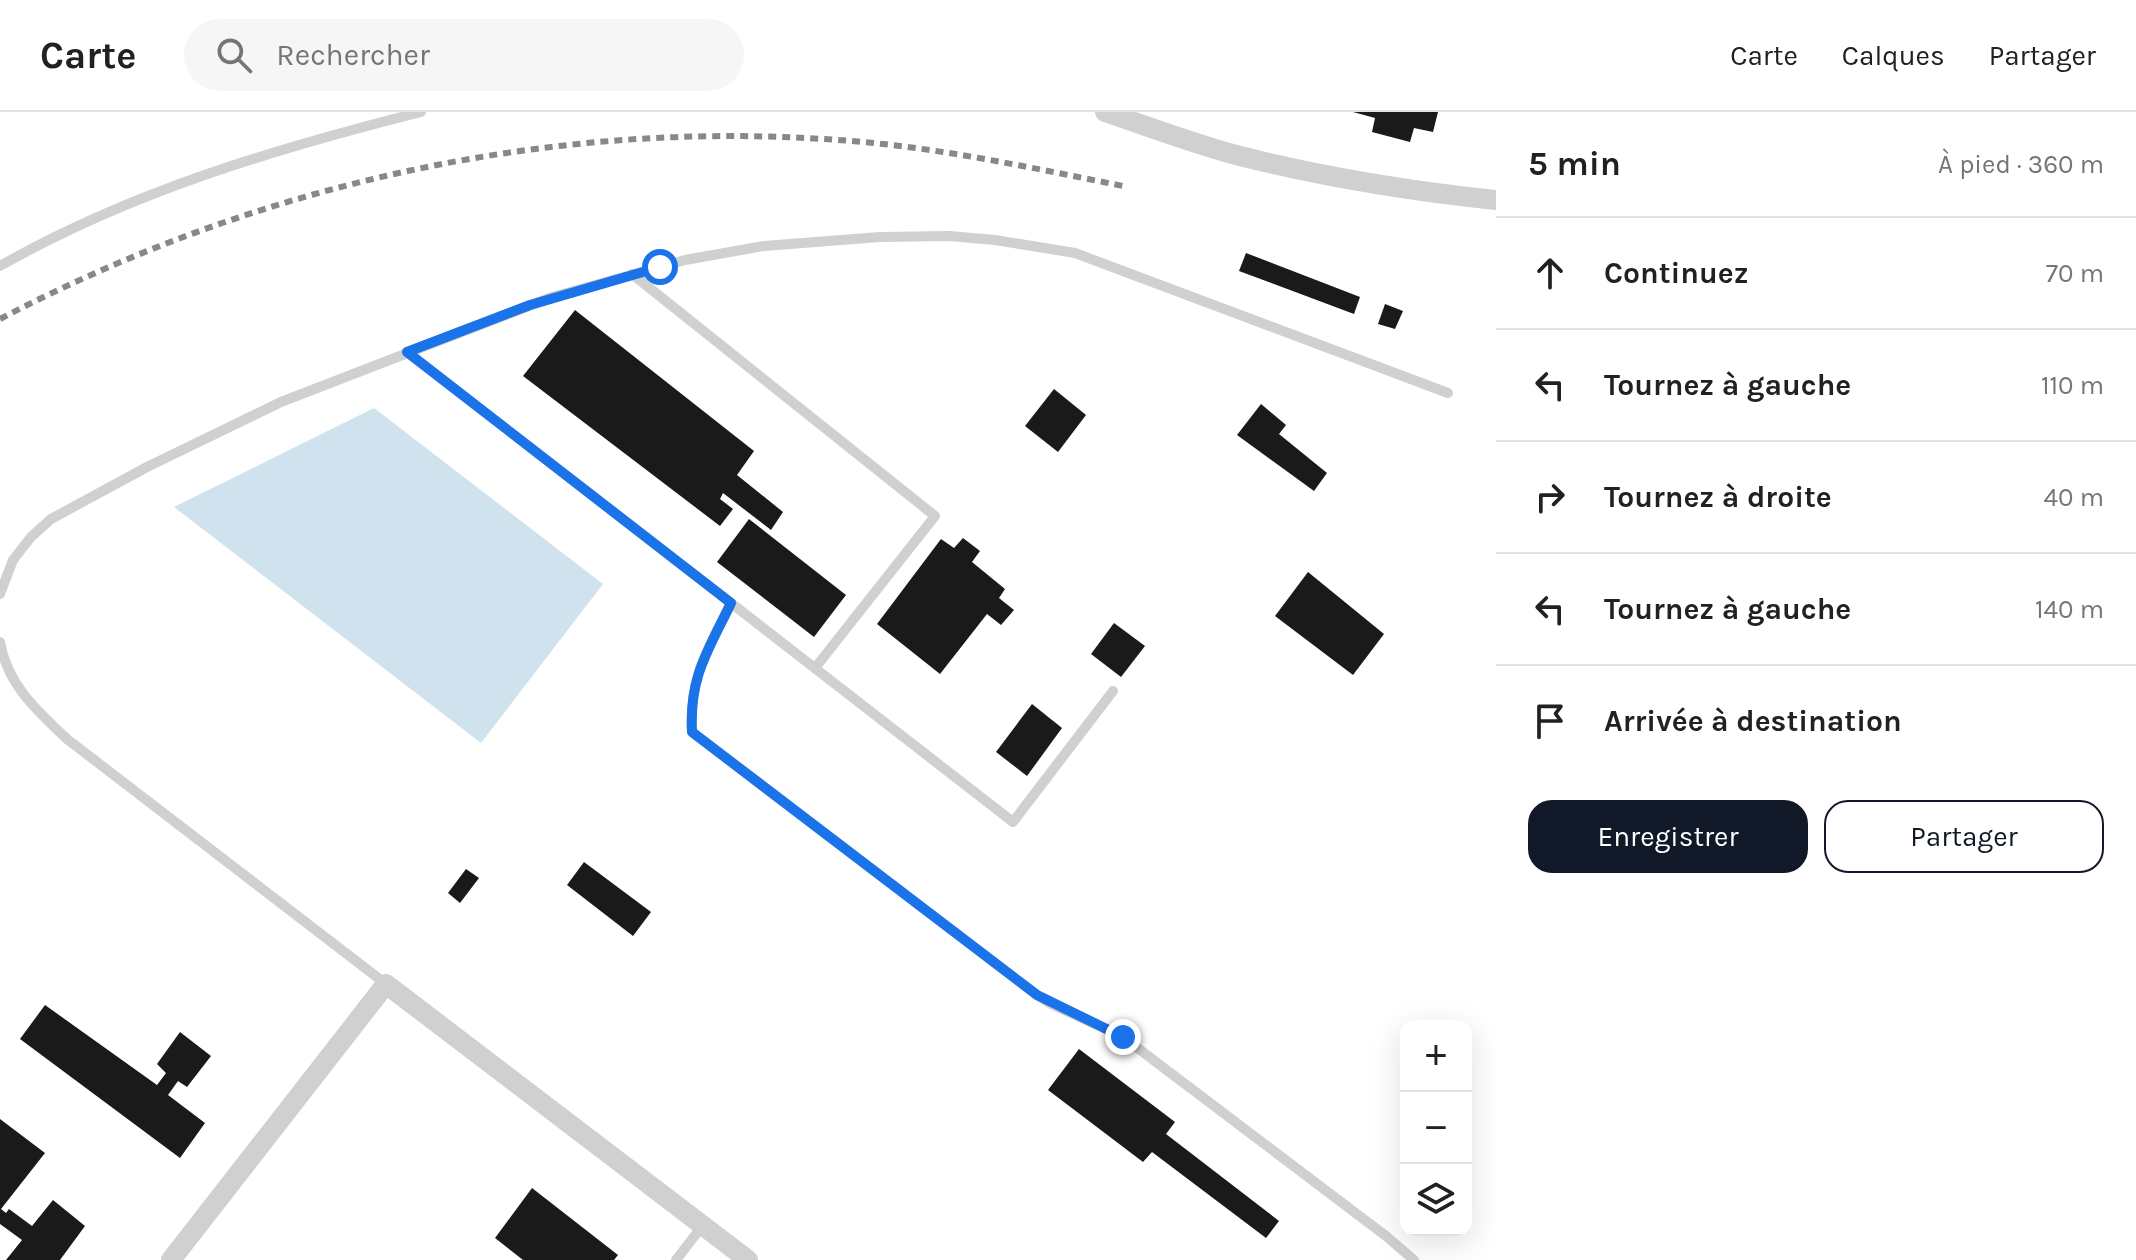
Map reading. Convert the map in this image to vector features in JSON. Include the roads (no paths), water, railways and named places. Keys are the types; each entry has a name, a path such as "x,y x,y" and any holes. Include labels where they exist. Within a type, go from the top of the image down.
{"street":[{"path":"1105,112 1258,160 1366,182 1496,200"},
{"path":"171,1260 386,984 748,1260"}],"lane":[{"path":"0,266 85,221 172,185 249,159 421,112"},
{"path":"0,594 21,547 64,510 281,402 530,305 632,274 711,255 789,243 901,236 995,240 1075,253 1448,393"},
{"path":"632,274 935,516 815,668"},
{"path":"407,352 1013,822 1113,691"},
{"path":"731,603 692,689 692,732 1037,995 1123,1037 1414,1260"},
{"path":"0,642 7,670 15,684 67,739 386,984"},
{"path":"676,1260 703,1225"}],"water":[{"path":"374,408 603,584 481,743 174,507"}],"railway":[{"path":"0,319 103,270 209,228 318,193 429,167 541,148 655,138 769,137 883,144 975,157 1128,187"}]}
